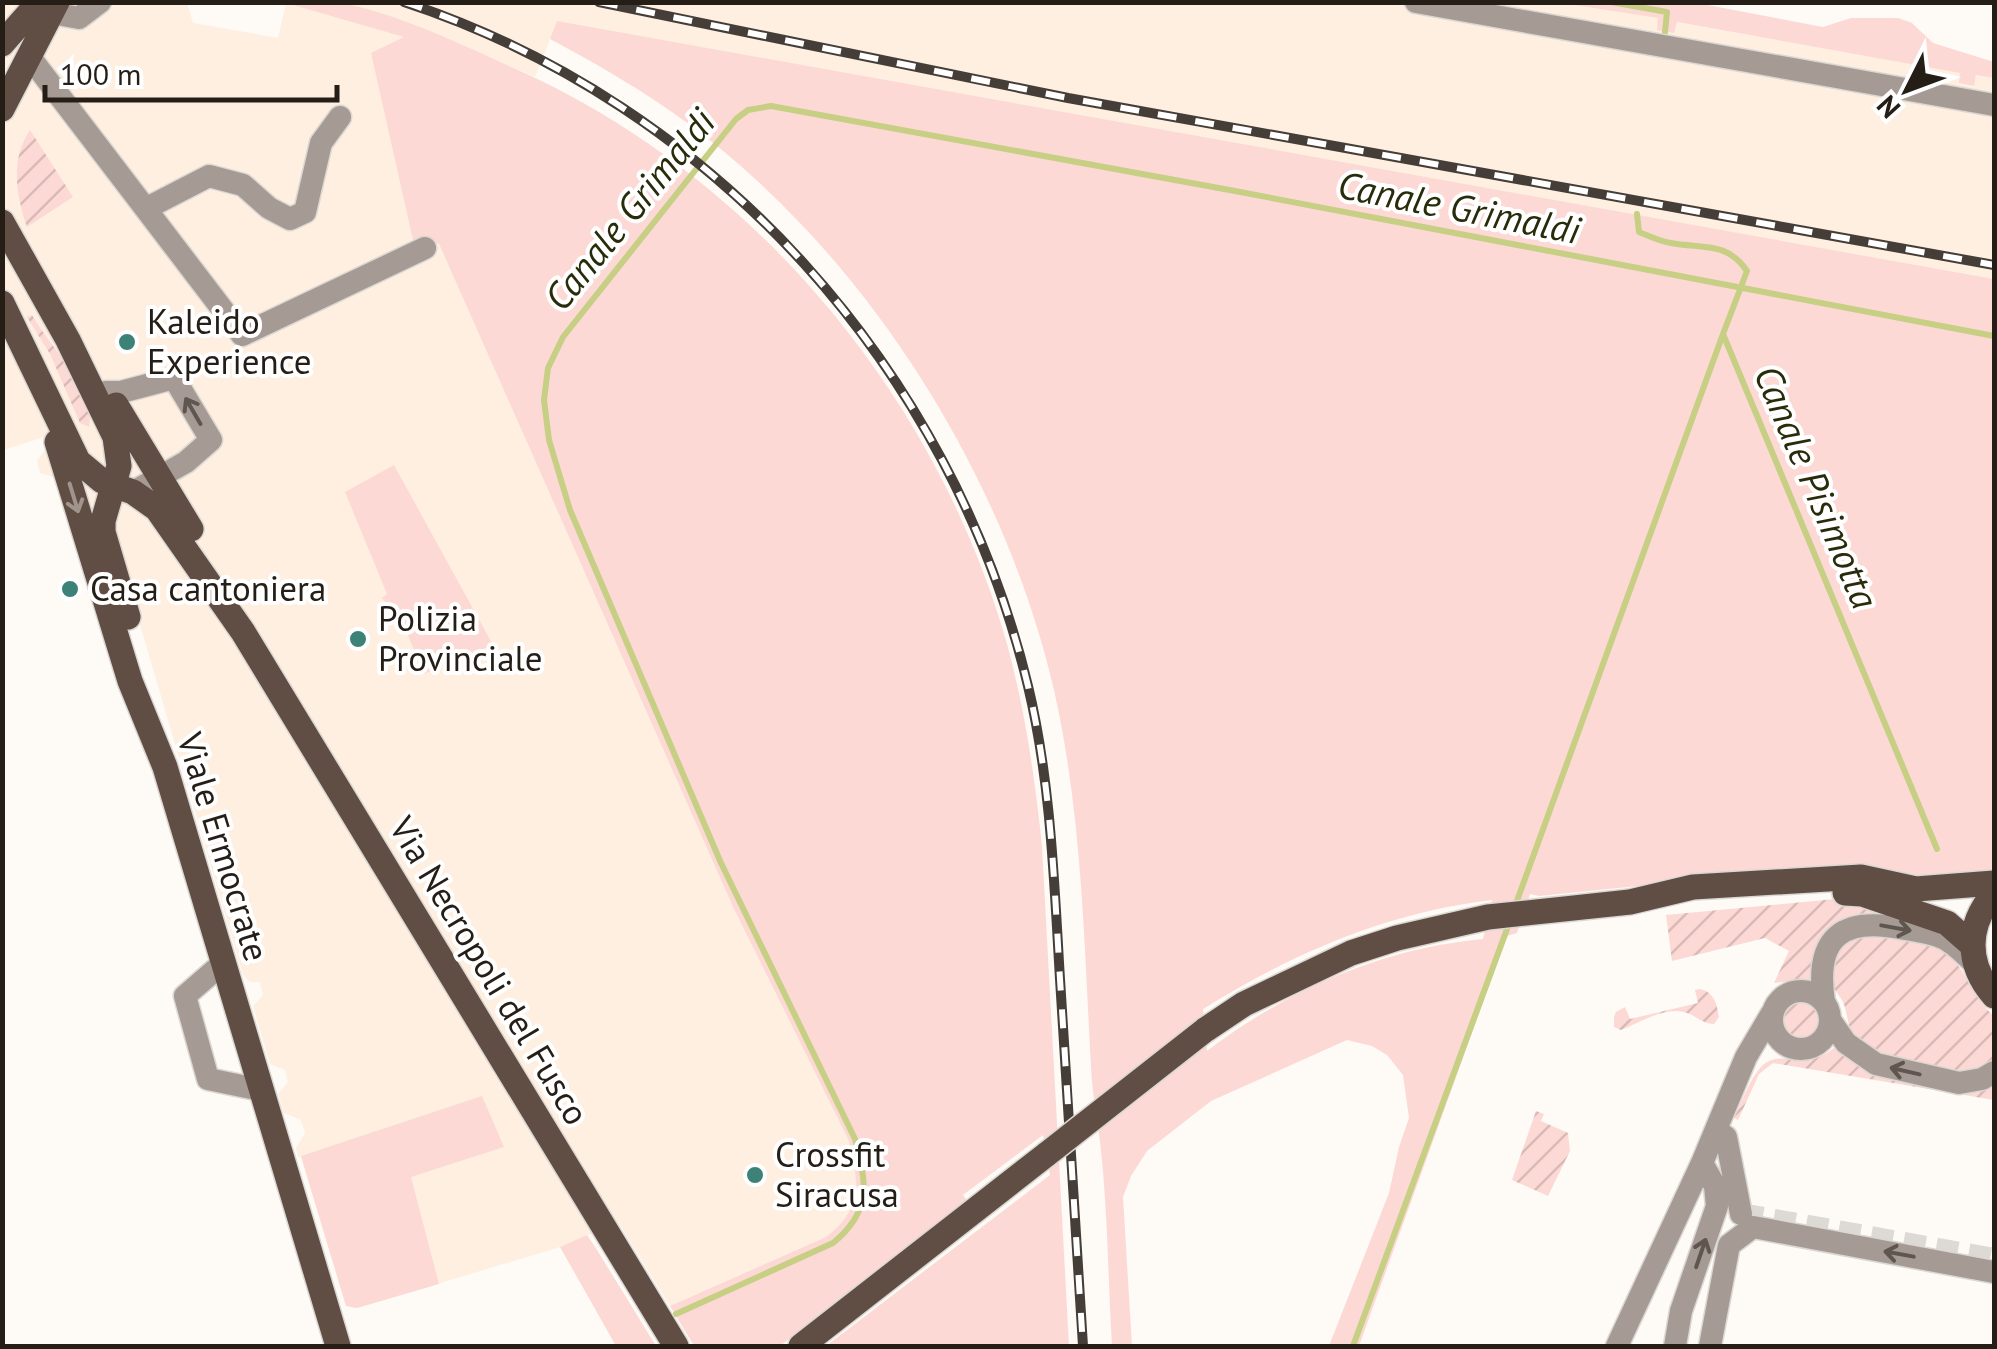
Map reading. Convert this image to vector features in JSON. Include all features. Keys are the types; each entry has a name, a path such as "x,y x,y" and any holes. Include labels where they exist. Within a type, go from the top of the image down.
{"main road":[{"path":"2,44 49,6"},
{"path":"4,100 29,56 49,6"},
{"path":"2,200 7,228 68,340 104,400 160,478 213,567 242,632"},
{"path":"2,303 10,329 36,370 78,461 118,495 149,502 169,522 242,632"},
{"name":"Viale Ermocrate","path":"36,370 130,681 166,767 338,1346"},
{"path":"66,436 78,444 95,440 102,428 104,400"},
{"path":"104,400 119,448 118,495 103,532 146,680 166,767"},
{"name":"Via Necropoli del Fusco","path":"242,632 676,1346"},
{"path":"1630,902 1693,887 1861,877 1916,889 1994,883"},
{"path":"801,1346 1205,1030 1244,1004 1351,953 1488,916 1630,902 1694,904 1826,892 1862,894 1947,924 1973,954"},
{"path":"1994,893 1978,918 1973,954 1978,976 1994,996"}],"street":[{"path":"49,6 79,18 100,2"},
{"path":"1416,2 1994,105"},
{"path":"29,56 242,335 425,248"},
{"path":"147,208 208,176 243,185 269,208 290,219 305,212 322,143 340,116"},
{"path":"104,400 174,378 211,440 160,478 118,495"},
{"path":"1772,1013 1774,1032 1787,1046 1797,1049 1824,1039 1827,1011 1822,968 1827,950 1851,928 1866,923 1936,935 1973,954"},
{"path":"223,964 185,996 208,1079 261,1090"},
{"path":"1617,1346 1746,1057 1776,1004 1790,993 1808,992 1827,1011 1846,1043 1876,1064 1959,1083 1982,1080 1994,1072"},
{"path":"1736,1085 1765,1052 1787,1046"},
{"path":"1716,1130 1726,1138 1742,1214"},
{"path":"1676,1346 1681,1311 1717,1206 1715,1186 1702,1162"},
{"path":"1710,1346 1728,1245 1752,1228 1994,1272"}],"shaded area":[{"path":"1562,2 1659,18 1657,30 1676,22 1961,73 1960,83 1973,86 1976,75 1994,78 1994,279 557,22 535,77 460,44 343,3"},
{"path":"3,3 187,3 193,23 278,38 286,3 406,37 413,240 419,237 439,244 734,909 848,1139 858,1176 855,1198 845,1222 826,1237 670,1306 618,1222 560,1247 357,1308 346,1306 298,1157 296,1148 305,1133 301,1120 284,1113 278,1094 288,1082 285,1070 270,1064 253,1006 263,995 260,982 250,982 243,975 113,533 81,546 60,479 40,473 37,461 49,445 47,436 3,450"},
{"path":"286,3 346,4 432,32 603,114 683,169 757,232 824,303 883,380 934,464 975,552 1007,644 1033,770 1042,846 1069,1346 826,1346 1050,1175 1043,1135 963,1195 967,1201 780,1346 694,1346 670,1306 826,1237 838,1226 853,1204 855,1193 855,1168 848,1139 734,909 439,244 420,237 413,240 371,53 404,37"},
{"path":"1562,3 1697,3 1823,27 1851,18 1898,18 1912,23 1933,43 1994,62 1994,78 1976,75 1974,86 1959,83 1960,73 1677,22 1674,33 1657,30 1658,18"},
{"path":"557,21 1994,279 1994,869 1976,875 1940,877 1848,865 1530,894 1517,933 1507,936 1359,1346 1329,1346 1389,1193 1409,1118 1403,1075 1387,1055 1372,1046 1347,1040 1211,1101 1147,1151 1123,1197 1132,1346 1112,1346 1105,1193 1092,1076 1071,783 1054,690 1031,609 1001,529 963,450 918,374 868,302 812,236 751,175 686,122 550,39","holes":["1492,900 1483,939 1409,952 1338,976 1270,1009 1207,1051 1203,1009 1271,970 1342,938 1415,914"]},
{"path":"30,130 73,197 27,227 17,165"},
{"path":"32,315 79,383 89,413 89,427 80,423 50,354 27,317"},
{"path":"394,465 493,645 424,674 405,628 382,598 387,594 345,492"},
{"path":"1835,899 1932,922 1882,915 1818,946 1811,979 1774,983 1789,951 1765,938 1672,961 1666,915"},
{"path":"1862,933 1918,940 1953,959 1994,1016 1994,1061 1969,1071 1942,1071 1894,1061 1859,1045 1830,973 1838,952"},
{"path":"1700,989 1716,1003 1719,1017 1714,1024 1676,1011 1621,1030 1614,1027 1616,1012 1625,1007 1630,1019 1698,1003 1695,990"},
{"path":"1802,1002 1815,1007 1820,1020 1815,1033 1802,1038 1789,1033 1784,1020 1789,1007"},
{"path":"1836,1046 1994,1084 1994,1100 1773,1063 1759,1074 1738,1120 1734,1118 1753,1078 1769,1061 1815,1058"},
{"path":"482,1096 504,1147 411,1177 439,1284 357,1308 346,1306 301,1156"},
{"path":"1536,1111 1544,1114 1541,1121 1568,1133 1570,1151 1548,1196 1512,1180"},
{"path":"587,1235 656,1346 616,1346 560,1247"}],"waterway":[{"name":"Canale Pisimotta","path":"1611,2 1667,12 1665,32"},
{"name":"Canale Grimaldi","path":"676,1314 833,1243 855,1220 864,1183 855,1139 721,863 570,510 549,440 544,400 548,368 563,337 736,119 748,110 771,106 1994,336"},
{"name":"Canale Pisimotta","path":"1637,214 1639,232 1667,242 1722,251 1747,271 1723,334 1937,849"},
{"path":"1514,909 1723,334"},
{"path":"1353,1346 1510,921"}],"tunnel":[{"path":"1741,1214 1994,1259"}],"railway":[{"path":"404,2 517,48 622,107 718,180 804,264 879,358 942,460 992,570 1028,686 1042,758 1053,869 1083,1346"},
{"path":"599,2 1068,98 1994,265"}],"place":[{"name":"Kaleido Experience","path":"127,342"},
{"name":"Casa cantoniera","path":"70,589"},
{"name":"Polizia Provinciale","path":"358,639"},
{"name":"Crossfit Siracusa","path":"755,1175"}]}
